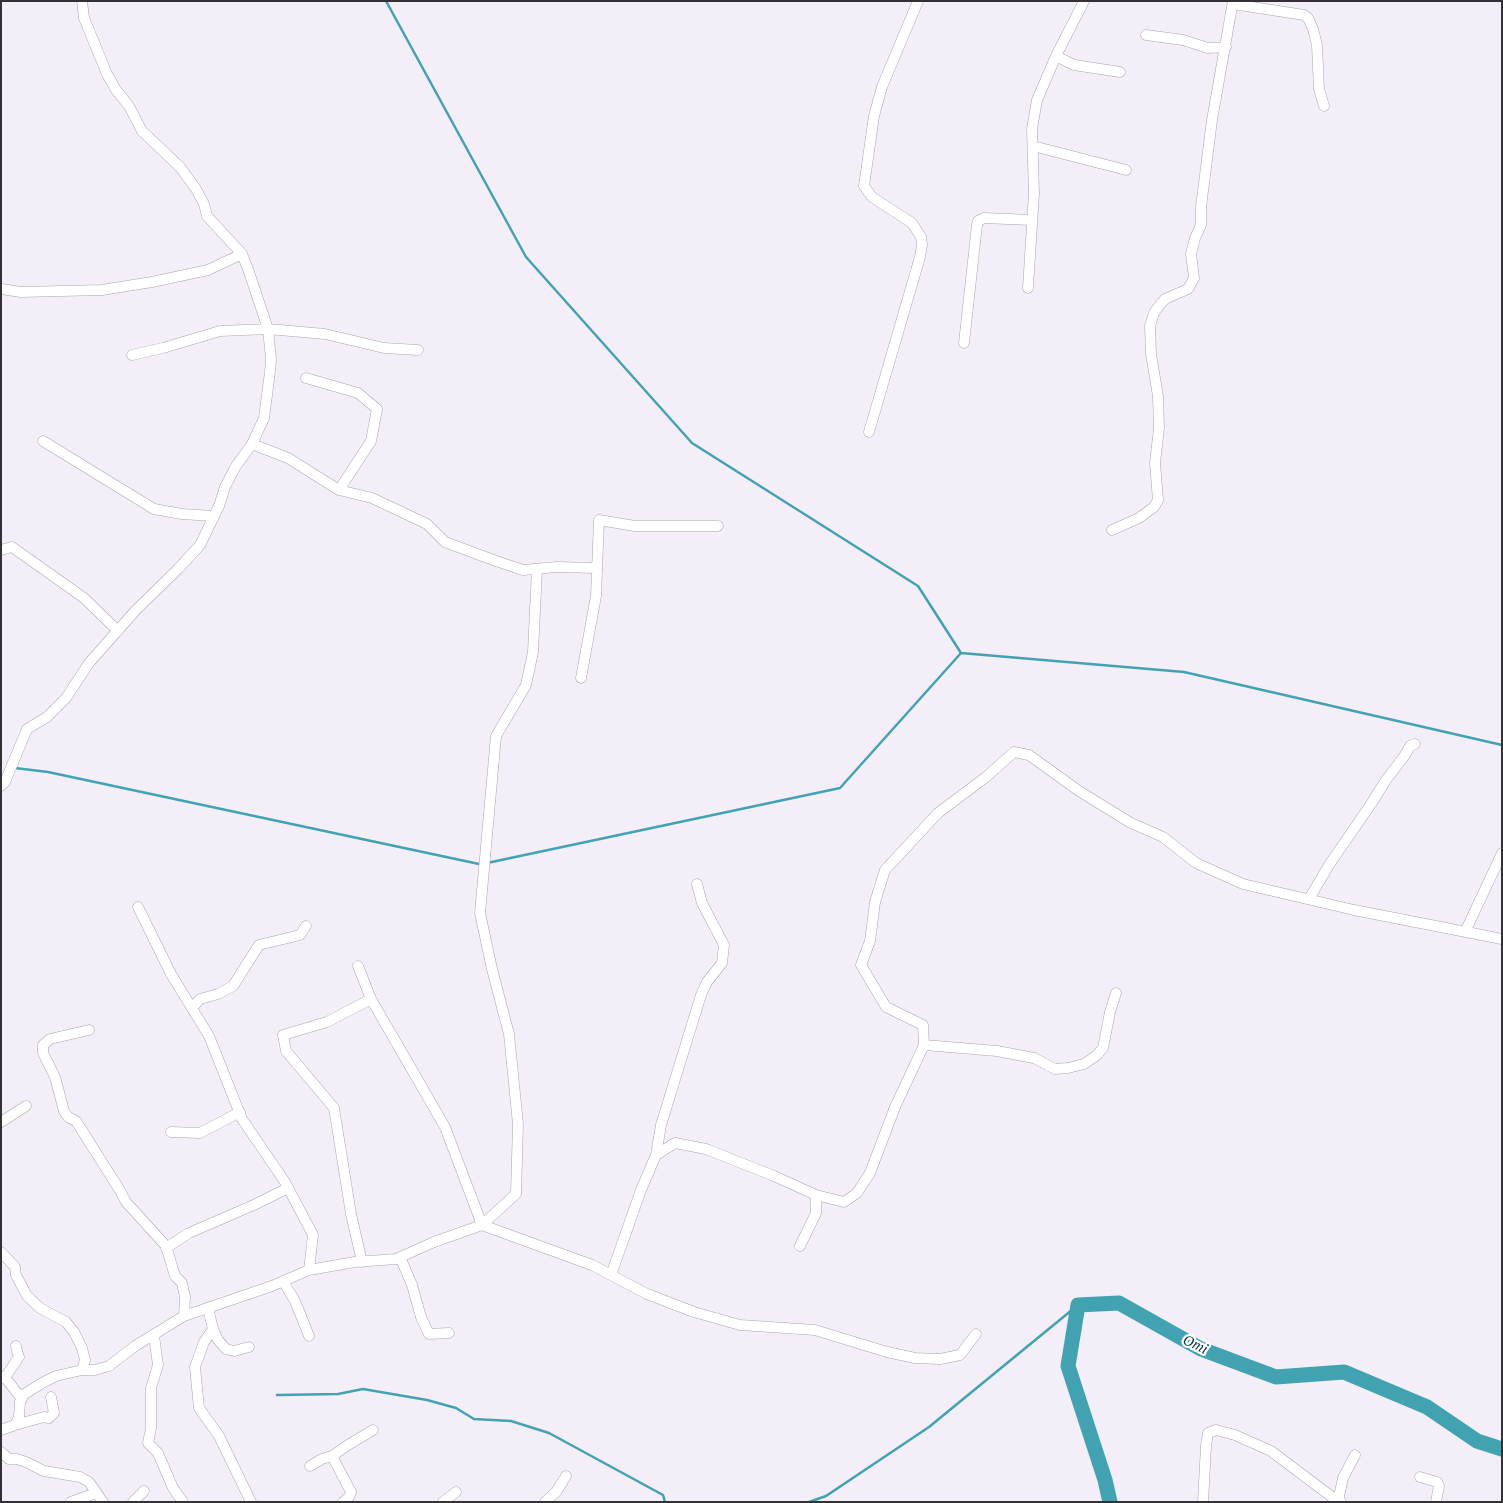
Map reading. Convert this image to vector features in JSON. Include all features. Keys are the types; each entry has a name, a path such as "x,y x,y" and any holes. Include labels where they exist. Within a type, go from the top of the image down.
{"street":[{"path":"1,786 5,782 27,729 46,717 66,698 89,663 136,610 200,545 225,487 236,466 252,444 264,418 268,392 271,359 268,329 242,254 207,216 204,204 180,167 142,131 129,106 116,90 103,66 84,18 82,1"},
{"path":"869,432 922,245 917,230 912,223 872,197 864,186 874,116 882,87 918,1"},
{"path":"1028,288 1034,193 1032,129 1037,100 1056,56 1084,1"},
{"path":"1112,530 1139,518 1154,507 1158,500 1155,463 1160,428 1158,396 1151,354 1150,326 1154,313 1165,299 1188,289 1194,278 1191,254 1194,238 1201,225 1201,208 1212,120 1233,3 1304,15 1308,18 1314,29 1317,45 1319,89 1324,106"},
{"path":"1146,35 1183,40 1208,48 1226,47"},
{"path":"1056,56 1074,65 1120,72"},
{"path":"1033,146 1126,170"},
{"path":"964,343 976,225 978,221 984,218 1031,220"},
{"path":"1,289 21,292 102,290 208,270 242,254"},
{"path":"132,355 220,331 268,329 325,334 384,348 418,350"},
{"path":"306,378 358,393 376,410 371,441 339,490"},
{"path":"43,441 120,490 154,509 182,514 213,516"},
{"path":"252,444 288,458 339,490 372,498 427,524 445,542 523,570 557,567 597,568"},
{"path":"582,678 596,596 599,520 635,526 718,526"},
{"path":"1,550 12,547 84,598 118,631"},
{"path":"15,1425 19,1417 23,1395 56,1376 109,1366 135,1346 184,1316 309,1270 396,1259 434,1242 482,1225 516,1194 518,1124 509,1034 480,913 496,736 526,685 533,652 537,569"},
{"path":"1309,899 1329,865 1386,780 1410,746 1415,744"},
{"path":"656,1155 675,1143 706,1149 816,1194 844,1202 857,1192 870,1173 895,1107 924,1045 923,1025 886,1007 861,965 870,940 874,902 885,870 904,847 938,813 986,777 1014,752 1029,755 1079,791 1131,824 1163,837 1196,863 1254,888 1502,939"},
{"path":"1465,932 1502,853"},
{"path":"611,1275 641,1190 656,1155 661,1125 701,995 707,982 722,962 724,945 702,904 697,884"},
{"path":"138,907 171,974 209,1036 240,1112 288,1188 313,1235 309,1270"},
{"path":"192,1008 200,999 218,994 233,986 259,945 300,935 306,926"},
{"path":"358,966 371,999 445,1127 482,1225 592,1265 647,1294 694,1312 740,1325 815,1330 887,1352 915,1358 940,1359 960,1355 976,1334"},
{"path":"924,1045 997,1051 1034,1058 1055,1068 1068,1068 1084,1064 1104,1048 1110,1012 1116,993"},
{"path":"362,1262 351,1214 334,1108 286,1051 283,1035 327,1022 371,999"},
{"path":"89,1030 50,1039 43,1045 43,1053 54,1077 64,1111 68,1117 76,1121 126,1202 166,1248 175,1276 182,1283 185,1297 184,1316"},
{"path":"1,1122 26,1106"},
{"path":"171,1132 200,1133 240,1112"},
{"path":"166,1248 189,1233 288,1188"},
{"path":"800,1246 816,1213 816,1194"},
{"path":"1,1252 15,1267 16,1275 27,1296 40,1308 66,1322 74,1332 82,1348 85,1360 82,1370"},
{"path":"400,1257 412,1285 420,1317 429,1334 449,1332"},
{"path":"283,1281 295,1302 309,1336"},
{"path":"208,1308 213,1329 218,1340 226,1349 234,1351 249,1347"},
{"path":"213,1329 204,1342 194,1367 199,1408 219,1436 251,1502"},
{"path":"154,1336 158,1365 151,1388 151,1428 148,1442 158,1453 174,1488 183,1502"},
{"path":"16,1346 19,1357 4,1378 22,1399"},
{"path":"1,1430 49,1418 54,1413 51,1397"},
{"path":"310,1466 332,1456 373,1430"},
{"path":"1203,1502 1208,1433 1216,1430 1235,1435 1271,1451 1339,1501 1343,1478 1355,1455"},
{"path":"1,1452 9,1459 18,1459 44,1471 80,1477 89,1482 103,1502"},
{"path":"332,1456 351,1492 343,1502"},
{"path":"545,1502 556,1492 566,1476"},
{"path":"1420,1477 1437,1482 1439,1486 1436,1502"},
{"path":"133,1502 144,1492"},
{"path":"443,1502 456,1492"},
{"path":"70,1502 96,1493"}],"waterway":[{"path":"386,1 526,257 692,443 918,586 961,653"},
{"path":"487,863 840,788 961,653 1184,672 1502,745"},
{"path":"15,768 48,772 479,864"},
{"name":"Omi","path":"1110,1502 1105,1480 1068,1366 1078,1305 1119,1303 1201,1349 1276,1377 1344,1372 1427,1407 1477,1441 1502,1449"},
{"path":"809,1502 826,1496 929,1427 1078,1305"},
{"path":"277,1395 338,1394 363,1389 427,1400 456,1408 474,1419 511,1421 549,1433 663,1495 665,1502"}]}
